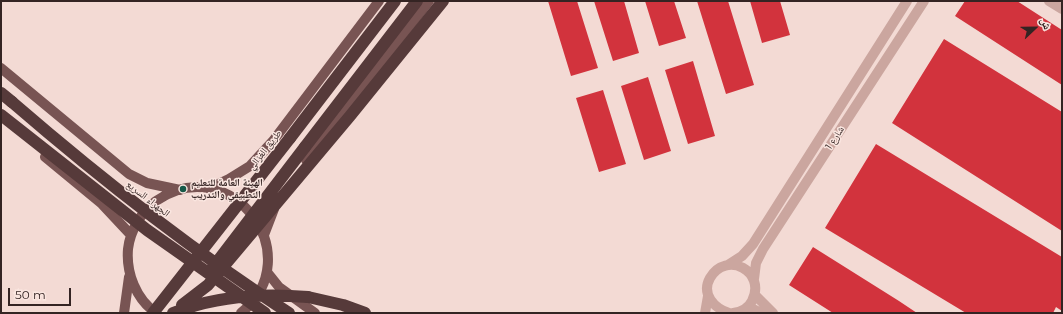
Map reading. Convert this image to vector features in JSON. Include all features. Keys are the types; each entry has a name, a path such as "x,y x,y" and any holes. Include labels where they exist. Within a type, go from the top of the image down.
{"highway":[{"path":"374,27 385,1"},
{"name":"طريق الغزالي","path":"154,313 395,1"},
{"path":"177,310 417,1"},
{"path":"177,310 208,286 350,116 443,1"},
{"name":"الجهراء السريع","path":"1,93 84,163 159,222 235,278 289,313"},
{"path":"1,115 141,225 222,284 265,313"},
{"path":"177,310 224,300 273,295 308,297 343,305 364,313"}],"main road":[{"name":"طريق الغزالي","path":"210,188 229,179 250,166 273,141 379,1"},
{"path":"264,235 275,206 286,186 429,1"},
{"name":"الجهراء السريع","path":"1,68 129,174 147,183 180,190"},
{"path":"1,122 102,204 131,235"},
{"path":"124,313 129,273 128,254 131,235 140,218 153,203 180,190 198,187 210,188 232,196 249,210 258,222 264,235 267,247 267,272 256,297 241,313"},
{"path":"267,272 279,287 314,313"},
{"path":"129,273 137,293 143,302 154,313"}],"street":[{"name":"شارع 1","path":"708,296 709,280 714,273 742,256 753,244 908,1"},
{"name":"شارع 1","path":"755,295 756,286 754,278 756,263 763,249 924,1"},
{"path":"1050,1 1062,9"},
{"path":"728,265 743,267 754,278"},
{"path":"732,313 749,307 755,295 773,313"},
{"path":"704,313 708,296"},
{"path":"708,296 713,304 720,310 728,313"},
{"path":"749,307 761,313"}],"building":[{"path":"548,1 577,1 598,68 571,76"},
{"path":"594,1 624,1 639,53 613,61"},
{"path":"645,1 674,1 686,38 659,46"},
{"path":"697,1 728,1 754,85 726,94"},
{"path":"750,1 780,1 790,35 762,43"},
{"path":"965,1 1017,1 1062,30 1062,85 955,16"},
{"path":"944,39 1062,112 1062,231 892,123"},
{"path":"693,61 715,136 688,144 665,70"},
{"path":"648,77 671,151 644,160 621,86"},
{"path":"603,90 626,164 599,172 576,98"},
{"path":"876,144 1062,257 1062,311 1056,307 1053,313 966,313 825,228"},
{"path":"813,247 917,313 833,313 789,285"}],"place":[{"name":"الهيئة العامة للتعليم التطبيقي والتدريب","path":"183,189"}]}
